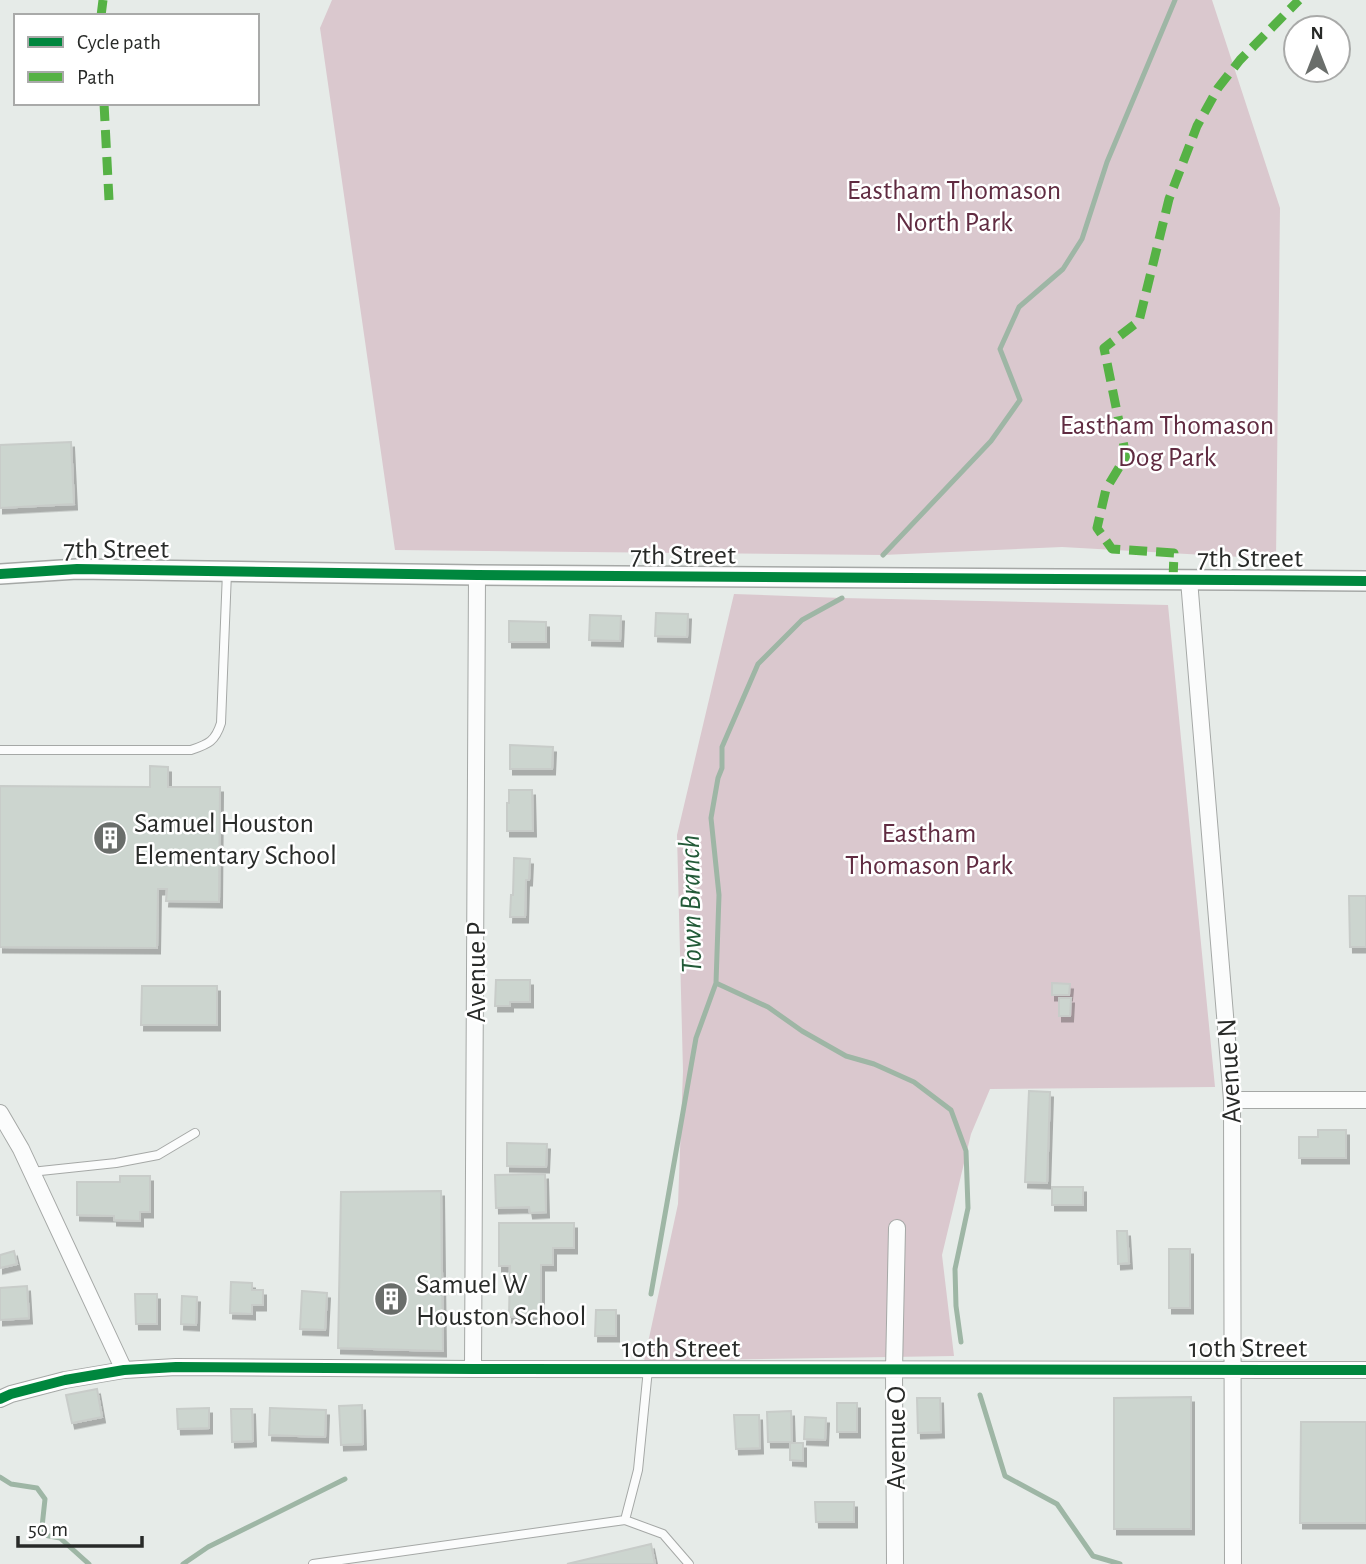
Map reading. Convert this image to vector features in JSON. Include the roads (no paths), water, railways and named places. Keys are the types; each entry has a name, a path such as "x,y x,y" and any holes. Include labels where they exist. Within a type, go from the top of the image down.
{"street":[{"name":"7th Street","path":"0,573 76,569 477,575 1366,581"},
{"name":"Avenue P","path":"472,1370 477,575"},
{"name":"Avenue N","path":"1189,580 1232,1100 1233,1564"},
{"path":"1232,1100 1366,1100"},
{"path":"0,1113 21,1149 124,1370"},
{"name":"Avenue O","path":"895,1564 894,1370 897,1228"},
{"name":"10th Street","path":"0,1399 65,1380 124,1370 176,1367 472,1370 1366,1370"}],"lane":[{"path":"0,750 191,750 206,745 217,735 220,723 226,571"},
{"path":"31,1172 116,1163 158,1155 195,1133"},
{"path":"625,1520 638,1470 648,1370"},
{"path":"313,1564 625,1520 663,1534 690,1564"}],"waterway":[{"name":"Town Branch","path":"883,555 991,441 1020,400 1000,349 1019,307 1063,269 1082,239 1107,162 1175,0"},
{"name":"Town Branch","path":"651,1294 696,1038 716,983 719,895 711,818 722,768 722,747 758,664 802,620 842,598"},
{"path":"716,983 768,1007 802,1031 846,1056 874,1064 914,1082 951,1110 966,1151 968,1208 955,1269 961,1342"},
{"path":"980,1395 1005,1476 1057,1504 1093,1556 1120,1564"},
{"path":"0,1477 11,1484 37,1488 45,1499 42,1527 44,1535 60,1538 89,1564"},
{"name":"Town Branch","path":"183,1564 208,1547 345,1479"}],"place":[{"name":"Samuel Houston Elementary School","path":"110,838"},
{"name":"Samuel W Houston School","path":"391,1299"}],"park label":[{"name":"Eastham Thomason North Park","path":"954,205"},
{"name":"Eastham Thomason Dog Park","path":"1167,440"},
{"name":"Eastham Thomason Park","path":"929,848"}]}
